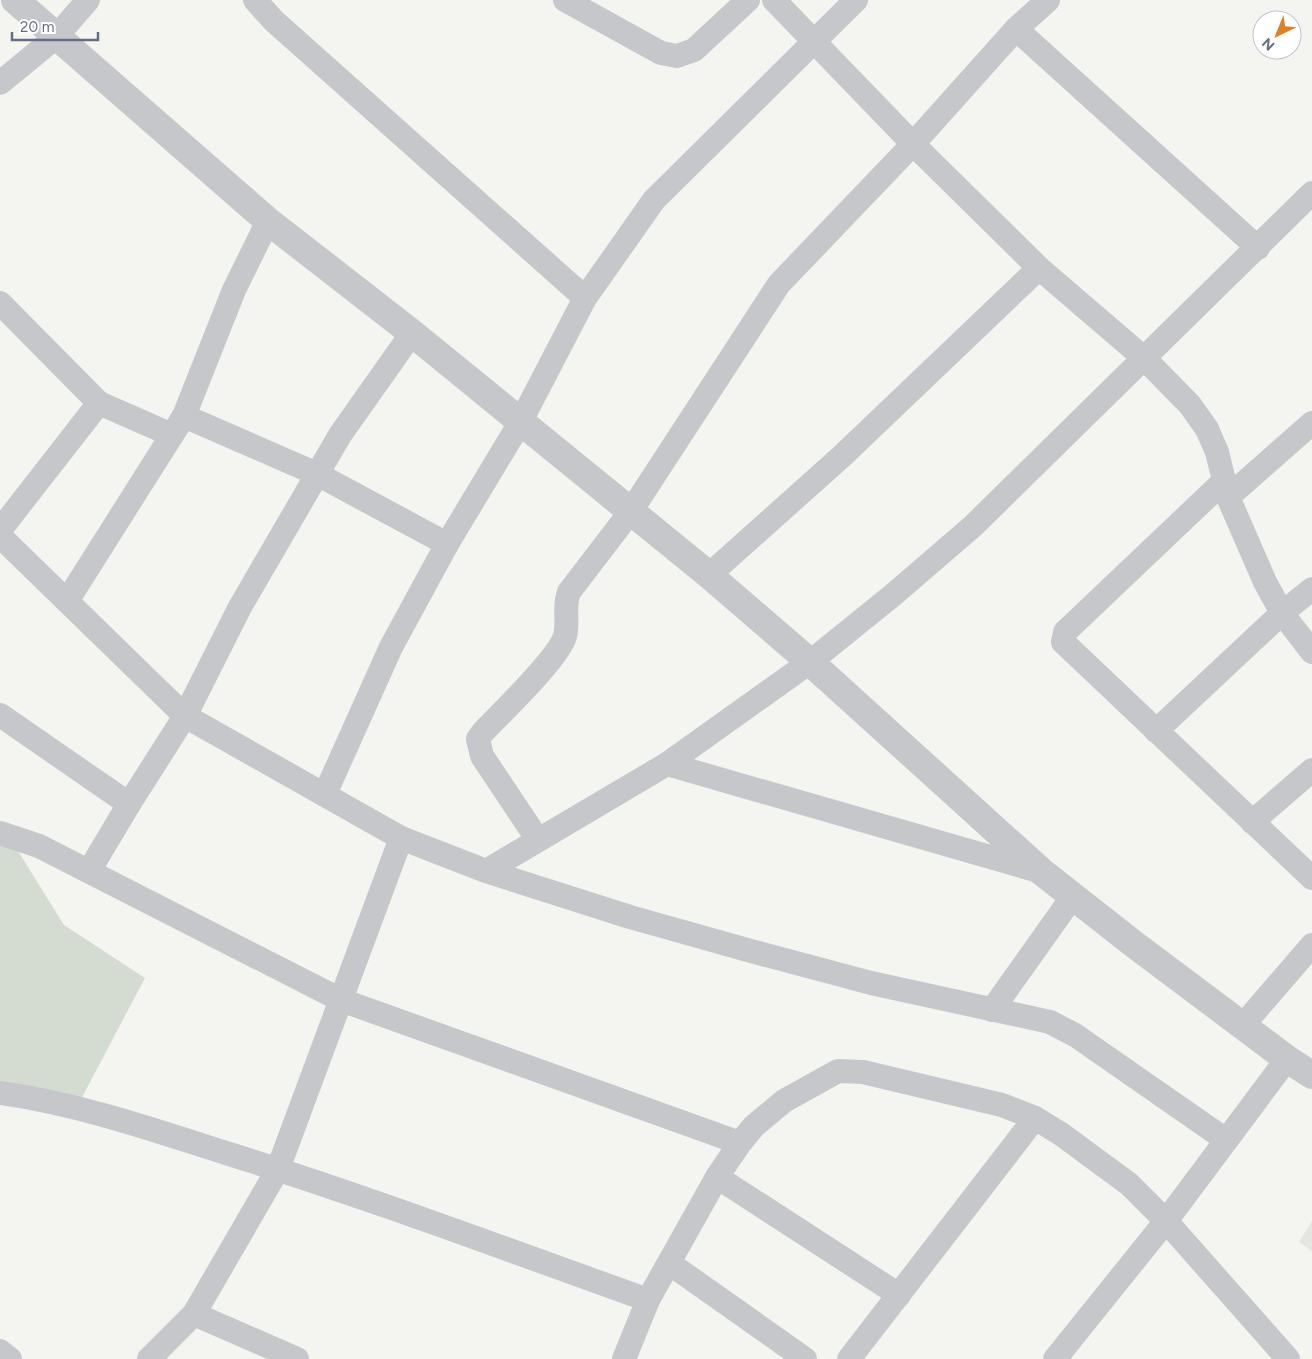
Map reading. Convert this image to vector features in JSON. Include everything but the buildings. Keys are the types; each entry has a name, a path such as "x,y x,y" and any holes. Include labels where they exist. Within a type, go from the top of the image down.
{"street":[{"path":"14,0 268,221 412,333 708,575 810,662 1042,872 1135,945 1244,1024 1287,1059 1312,1075"},
{"path":"0,84 56,37 88,0"},
{"path":"255,0 274,21 585,298"},
{"path":"564,0 661,54 677,56 694,50 748,0"},
{"path":"774,0 814,44 1039,268 1145,359 1190,405 1207,429 1217,452 1226,489 1265,582 1282,613 1312,652"},
{"path":"326,794 391,647 447,544 521,421 585,298 654,200 814,44 856,0"},
{"path":"538,840 482,756 478,740 532,680 565,638 565,602 570,592 631,511 779,284 913,144 1016,29 1048,0"},
{"path":"1016,29 1258,248"},
{"path":"486,871 667,764 810,662 973,526 1312,194"},
{"path":"67,601 178,426 234,290 268,221"},
{"path":"708,575 841,457 1039,268"},
{"path":"0,303 99,403 178,426 317,474 447,544"},
{"path":"89,871 185,716 240,607 340,435 412,333"},
{"path":"0,530 99,403"},
{"path":"1312,423 1226,489 1065,632 1063,642 1312,878"},
{"path":"0,536 185,716 326,794 400,838 486,871 630,917 871,983 1050,1022 1075,1035 1226,1140"},
{"path":"1156,731 1282,613 1312,589"},
{"path":"0,715 129,804"},
{"path":"667,764 1042,872"},
{"path":"1252,822 1312,770"},
{"path":"0,833 39,846 341,1000 740,1143"},
{"path":"150,1359 194,1314 278,1169 400,838"},
{"path":"992,1010 1073,896"},
{"path":"1244,1024 1312,945"},
{"path":"1055,1359 1166,1221 1287,1059"},
{"path":"624,1359 648,1300 717,1177 740,1143 754,1126 784,1102 838,1071 863,1072 1002,1105 1035,1118 1096,1158 1130,1184 1166,1221 1278,1355"},
{"path":"0,1092 50,1100 93,1110 278,1169 648,1300"},
{"path":"849,1359 1035,1118"},
{"path":"717,1177 899,1295"},
{"path":"668,1263 805,1359"},
{"path":"194,1314 239,1336 297,1359"},
{"path":"239,1336 256,1359"},
{"path":"0,1350 10,1359"}],"shaded area":[{"path":"0,822 64,925 145,978 79,1103 0,1096"},
{"path":"1312,1221 1312,1251 1299,1242"}]}
